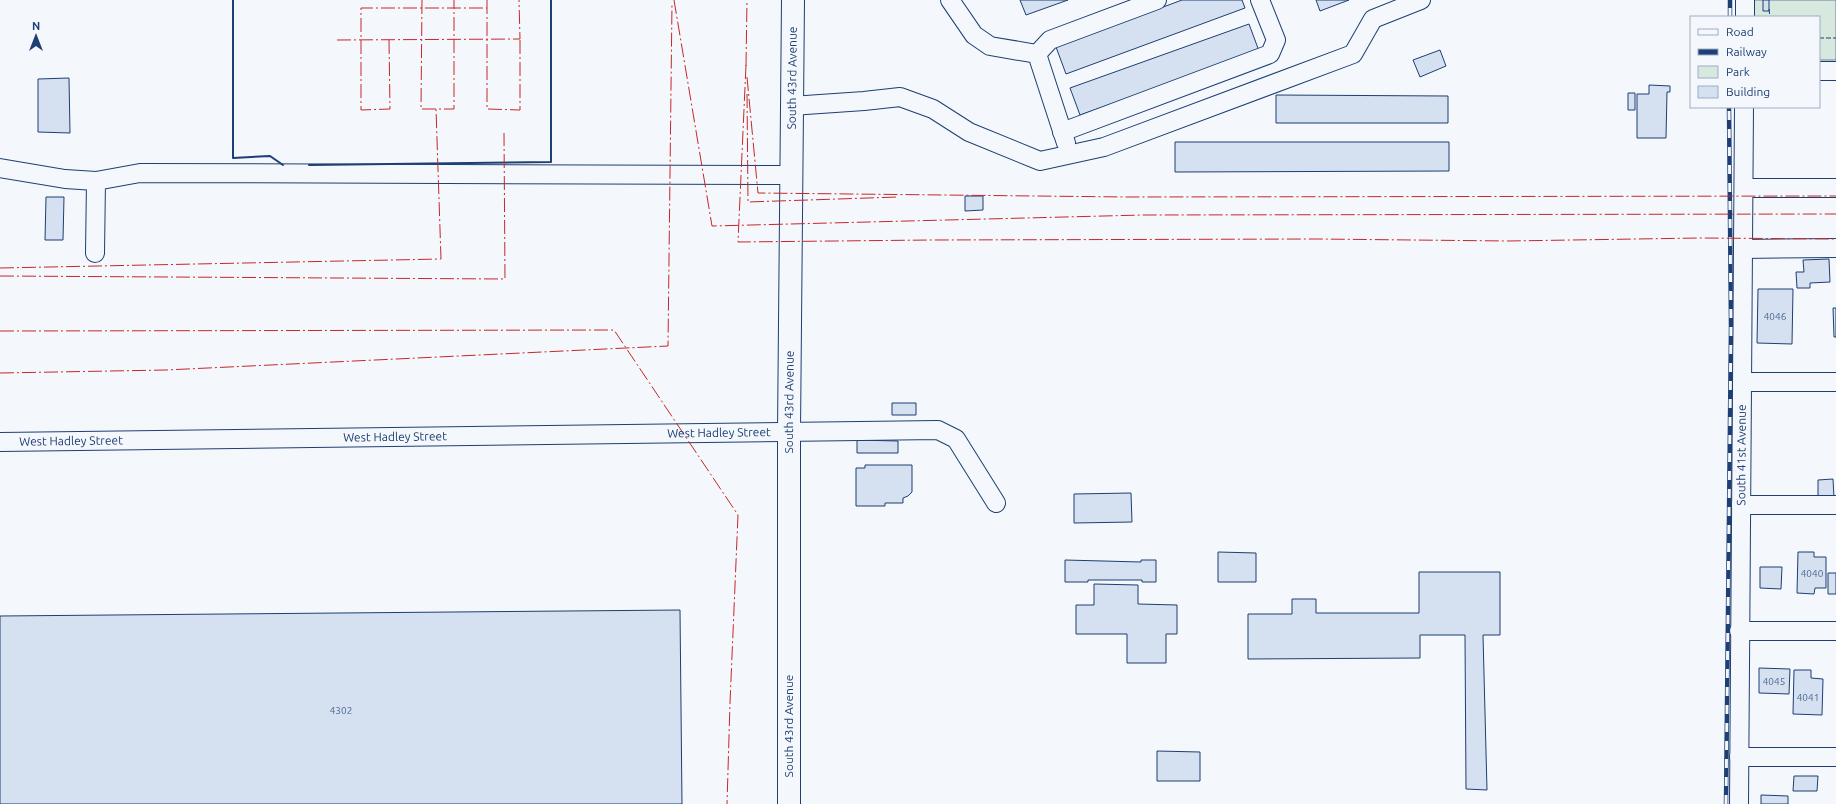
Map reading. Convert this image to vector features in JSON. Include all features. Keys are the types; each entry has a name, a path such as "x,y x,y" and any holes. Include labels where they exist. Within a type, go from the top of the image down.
{"main road":[{"name":"South 43rd Avenue","path":"789,804 789,431 793,0"}],"street":[{"path":"950,0 974,35 990,46 1037,54"},
{"path":"1037,54 1050,40 1157,0"},
{"path":"1062,132 1270,54 1276,40 1260,0"},
{"path":"791,106 864,102 900,97 933,109 969,132 1040,161 1104,147 1354,54 1373,19 1421,0"},
{"path":"1745,0 1745,16"},
{"path":"1037,54 1070,154"},
{"path":"1820,71 1836,71"},
{"name":"South 41st Avenue","path":"1739,804 1744,108"},
{"path":"0,168 66,179 96,181 140,173 791,175"},
{"path":"95,253 96,181"},
{"path":"1744,188 1836,188"},
{"path":"1743,249 1836,248"},
{"path":"1742,382 1836,382"},
{"name":"West Hadley Street","path":"0,442 938,430 956,438 996,503"},
{"path":"1741,505 1836,505"},
{"path":"1740,631 1836,631"},
{"path":"1739,757 1836,757"}],"green space":[{"path":"1753,0 1836,0 1836,60 1820,60 1820,16 1753,16"}],"building":[{"path":"1020,0 1068,0 1026,15"},
{"path":"1182,0 1242,0 1245,8 1066,74 1056,47"},
{"path":"1316,0 1349,0 1320,11"},
{"path":"1763,0 1769,0 1769,11 1763,11"},
{"path":"1249,24 1259,51 1080,115 1070,88"},
{"path":"1440,50 1446,66 1420,77 1413,60"},
{"path":"69,78 70,133 38,132 38,79"},
{"path":"1649,85 1670,86 1670,92 1667,92 1666,138 1637,138 1637,94 1649,94"},
{"path":"1628,93 1635,93 1635,110 1628,110"},
{"path":"1276,95 1448,96 1448,123 1276,123"},
{"path":"1175,142 1449,142 1449,171 1175,172"},
{"path":"965,196 983,196 983,210 965,211"},
{"path":"46,197 64,197 63,240 45,240"},
{"path":"1829,259 1830,282 1810,283 1810,288 1797,288 1796,272 1804,272 1803,260"},
{"path":"1758,289 1793,289 1792,344 1757,343"},
{"path":"1833,308 1836,308 1836,337 1834,337"},
{"path":"892,403 916,403 916,415 892,415"},
{"path":"857,440 898,441 898,453 857,453"},
{"path":"865,465 912,465 912,492 903,498 903,503 885,503 885,506 856,506 856,468 865,468"},
{"path":"1833,479 1834,498 1818,498 1818,480"},
{"path":"1131,493 1132,522 1074,523 1074,494"},
{"path":"1218,552 1256,553 1256,582 1218,582"},
{"path":"1798,552 1814,552 1814,557 1826,557 1826,588 1815,588 1814,594 1797,593"},
{"path":"1065,560 1141,562 1141,560 1156,560 1156,582 1142,582 1142,580 1088,580 1088,582 1065,582"},
{"path":"1760,567 1782,567 1781,589 1760,588"},
{"path":"1419,572 1500,572 1500,635 1483,635 1487,790 1466,789 1465,635 1420,635 1420,658 1248,659 1248,614 1292,614 1292,599 1316,599 1316,613 1419,613"},
{"path":"1828,573 1836,573 1836,594 1828,594"},
{"path":"1094,584 1138,585 1138,604 1177,605 1177,634 1166,634 1166,663 1127,663 1127,634 1076,634 1076,605 1094,605"},
{"path":"680,610 682,804 0,804 0,616"},
{"path":"1759,668 1790,669 1789,694 1759,693"},
{"path":"1794,670 1811,670 1811,678 1823,679 1822,715 1793,714"},
{"path":"1157,751 1200,752 1200,781 1157,781"},
{"path":"1794,776 1818,776 1817,791 1793,791"},
{"path":"1761,795 1788,796 1788,804 1761,804"}],"railway":[{"path":"1730,0 1730,16"},
{"path":"1726,804 1731,326 1729,108"}],"fence":[{"path":"1769,9 1770,16"},
{"path":"1820,38 1836,38"}],"wall":[{"path":"233,0 233,158 270,156 283,165"},
{"path":"309,165 551,162 551,0"}],"power":[{"path":"422,0 421,109 454,109 454,0"},
{"path":"487,0 487,109 520,110 520,39"},
{"path":"337,40 520,39 519,0"},
{"path":"674,0 712,226 1143,215 1836,214"},
{"path":"746,66 747,0"},
{"path":"0,373 166,370 668,346 672,3"},
{"path":"389,40 390,109 361,110 361,8 487,8"},
{"path":"746,65 738,242 932,240 1317,239 1508,241 1700,238 1836,239"},
{"path":"747,77 758,193 1127,197 1836,196"},
{"path":"747,94 748,202 898,197"},
{"path":"0,268 441,259 436,109"},
{"path":"0,276 505,279 504,133"},
{"path":"0,331 614,330 738,515 727,804"}]}
